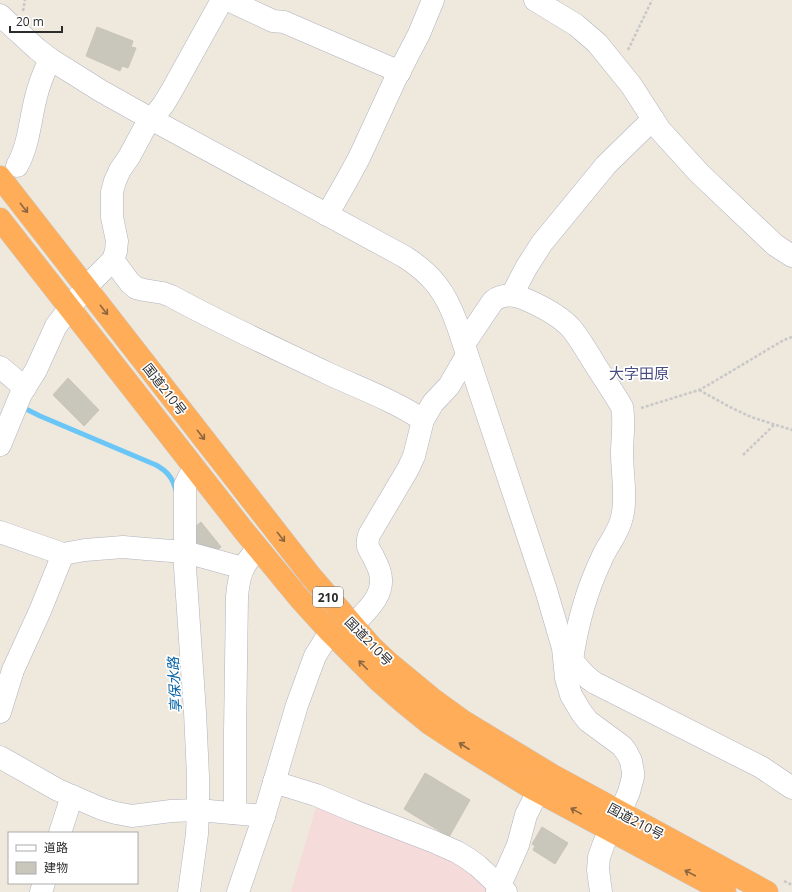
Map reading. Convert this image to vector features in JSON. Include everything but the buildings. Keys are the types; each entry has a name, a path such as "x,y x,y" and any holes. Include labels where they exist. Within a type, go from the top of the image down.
{"highway":[{"name":"国道210号","path":"8,171 86,287 310,575 371,646 434,700 457,717 552,775 615,822 724,892"},
{"name":"国道210号","path":"0,219 258,548 330,632 379,681 430,724 528,786 615,822 767,892"}],"street":[{"path":"0,445 21,394 36,370 56,326 86,287 113,260 117,241 112,212 112,198 117,176 139,137 171,92 222,0"},
{"path":"228,0 273,21 284,22 400,72"},
{"path":"327,214 359,158 434,0"},
{"path":"535,0 558,14 597,43 631,84 660,130 699,173 775,245 792,256"},
{"path":"0,15 50,59 101,91 405,257 426,273 448,301 569,662 595,683 761,767 792,788"},
{"path":"8,171 24,151 35,98 43,73 50,59"},
{"path":"512,295 542,243 606,165 653,119"},
{"path":"113,260 130,283 136,288 171,296 245,335 386,399 423,420"},
{"path":"352,625 372,605 381,584 380,572 367,544 371,532 412,461 423,420 433,403 449,386 465,350 493,301 502,296 512,295 542,306 570,327 622,407 624,418 622,453 624,504 622,517 618,529 600,561 588,593 579,620 566,678 571,695 584,717 622,746 631,761 633,772 632,782 627,797 604,843 599,857 598,870 601,892"},
{"path":"0,367 25,388"},
{"path":"189,892 197,834 198,776 185,552 185,485 194,467"},
{"path":"0,532 63,554 85,550 123,547 146,548 185,552 243,568"},
{"path":"235,813 238,582 247,560 258,548"},
{"path":"0,712 13,670 40,611 63,554"},
{"path":"238,892 264,816 297,705 315,656 330,632"},
{"path":"0,757 42,782 102,809 116,813 132,816 171,811 198,810 264,816"},
{"path":"274,782 316,795 432,841 467,858 478,866 501,890 518,845 526,815 538,791"},
{"path":"60,832 72,796"}],"path":[{"path":"619,69 652,0"},
{"path":"623,412 649,406 699,390 784,340 792,337"},
{"path":"699,390 730,407 792,430"},
{"path":"743,454 775,424"}],"shaded area":[{"path":"318,801 450,854 493,892 291,892"}],"waterway":[{"name":"享保水路","path":"22,407 156,465 169,475 176,491"}],"district":[{"name":"大字田原","path":"639,373"}]}
